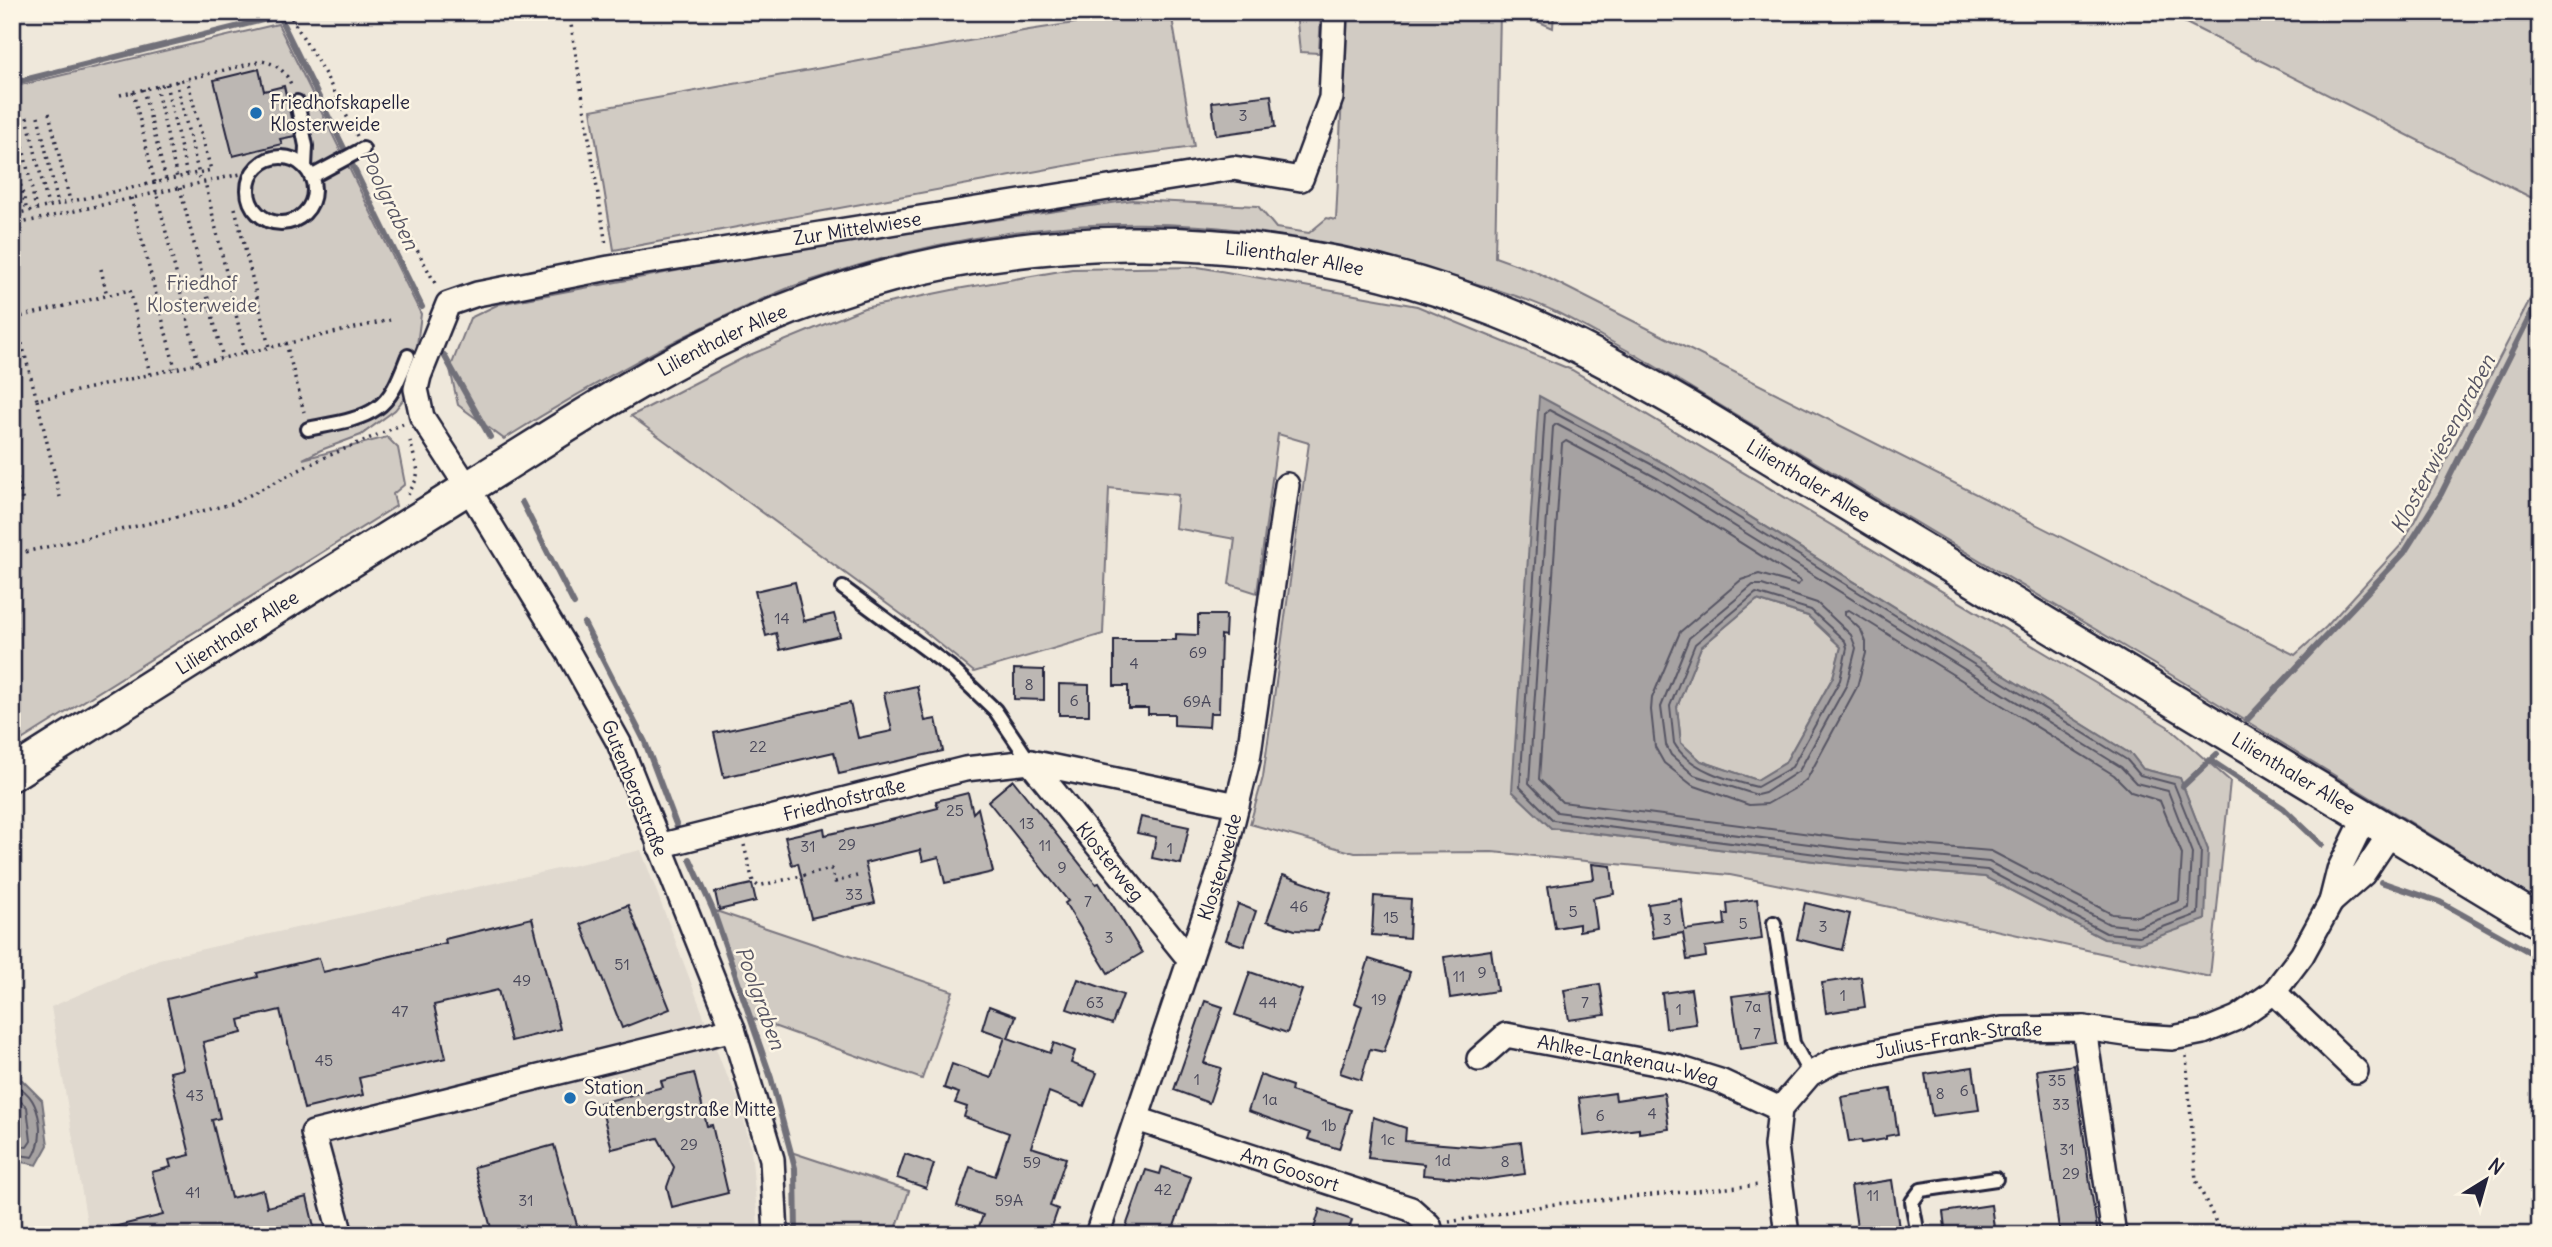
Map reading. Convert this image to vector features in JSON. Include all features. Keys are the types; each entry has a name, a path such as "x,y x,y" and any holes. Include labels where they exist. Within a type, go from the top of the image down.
{"main road":[{"name":"Lilienthaler Allee","path":"12,774 592,410 708,345 788,309 888,276 988,255 1106,244 1203,245 1315,259 1388,275 1454,295 1543,330 1697,413 2540,922"}],"street":[{"name":"Zur Mittelwiese","path":"468,488 422,417 416,389 418,376 447,304 477,294 609,268 1233,168 1301,178 1332,98 1335,12"},
{"name":"Klosterweide","path":"1097,1235 1223,861 1248,760 1287,485"},
{"name":"Gutenbergstraße","path":"468,488 598,702 619,743 733,1029 772,1159 776,1235"},
{"name":"Friedhofstraße","path":"659,846 965,769 1030,762 1237,805"},
{"name":"Klosterweg","path":"1030,762 1190,960"},
{"name":"Julius-Frank-Straße","path":"1780,1109 1810,1074 1836,1060 1921,1042 2001,1030 2084,1028 2150,1037 2184,1037 2237,1018 2274,992 2302,955 2331,902 2339,870 2378,825"},
{"path":"2274,992 2356,1071"},
{"path":"2084,1028 2114,1235"},
{"path":"341,1235 313,1133 733,1029"},
{"name":"Ahlke-Lankenau-Weg","path":"1479,1059 1506,1035 1672,1066 1720,1081 1780,1109"},
{"path":"1780,1109 1776,1146 1787,1235"},
{"name":"Am Goosort","path":"1137,1119 1411,1209 1431,1230"}],"lane":[{"path":"297,102 308,172 314,187 309,209 292,222 281,223 270,222 253,208 248,187 254,172 265,160 286,157 308,172"},
{"path":"308,172 345,159 360,150"},
{"path":"308,429 379,408 394,388 408,356"},
{"path":"843,588 950,667 995,710 1030,762"},
{"path":"1774,923 1793,1042 1810,1074"},
{"path":"1917,1235 1912,1202 1921,1190 1996,1179"}],"path":[{"path":"569,12 609,268"},
{"path":"120,95 253,61 271,63 288,76 297,102"},
{"path":"12,201 15,214 211,170 187,79"},
{"path":"176,81 245,353"},
{"path":"166,84 187,175"},
{"path":"156,86 177,177"},
{"path":"143,89 166,180"},
{"path":"133,92 198,363"},
{"path":"50,113 70,201"},
{"path":"38,116 58,204"},
{"path":"27,117 48,206"},
{"path":"17,119 32,210"},
{"path":"12,151 35,220"},
{"path":"12,225 254,172"},
{"path":"180,188 223,358"},
{"path":"131,198 175,368"},
{"path":"235,208 269,347"},
{"path":"101,269 107,296"},
{"path":"60,497 14,318 130,290 150,374"},
{"path":"37,400 390,320"},
{"path":"286,343 308,429"},
{"path":"419,518 408,495 418,471 410,446 411,438 422,417"},
{"path":"12,555 232,503 321,459 422,417"},
{"path":"12,457 23,502"},
{"path":"739,826 753,881 758,886 831,869 835,882 857,876"},
{"path":"2184,1037 2196,1180 2222,1234 2211,1235"},
{"path":"1431,1230 1555,1204 1780,1183"}],"shaded area":[{"path":"641,850 723,1067 739,1100 751,1149 759,1235 89,1235 51,1007 159,959"}],"green space":[{"path":"1146,12 1171,12 1194,147 1097,160 614,250 591,110 1029,30"},
{"path":"1296,12 1321,12 1319,53 1300,52"},
{"path":"1346,12 1500,12 1495,257 1534,271 2295,655 2326,627 2403,543 2540,280 2540,902 2160,668 1636,355 1540,305 1474,283 1370,255 1256,232 1154,224 1062,227 970,239 881,259 786,289 642,358 504,439 458,405 450,369 470,318 499,304 782,251 1132,200 1258,206 1276,228 1309,233 1327,218 1336,220"},
{"path":"1516,12 1554,12 1553,28"},
{"path":"2164,12 2540,12 2540,202"},
{"name":"Friedhof Klosterweide","path":"278,24 421,314 414,369 406,396 395,410 361,435 303,459 387,437 398,448 405,484 393,494 396,506 12,746 12,87"},
{"path":"1198,267 1417,306 1572,370 2167,726 2230,781 2210,977 1730,875 1492,852 1355,853 1250,824 1263,777 1309,443 1278,434 1257,593 1229,584 1235,539 1175,528 1178,495 1109,488 1103,634 974,672 924,631 631,416 745,357 864,308 1072,269","holes":["1539,397 1667,465 2132,755 2143,769 2180,778 2208,850 2104,939 1985,877 1846,865 1551,828"]},
{"path":"1757,600 1808,616 1841,647 1833,677 1785,763 1757,780 1701,761 1681,743 1677,707 1701,647"},
{"path":"713,910 953,991 922,1079 751,1018"},
{"path":"791,1152 909,1191 894,1235 796,1235 795,1168"}],"water":[{"path":"1539,396 1667,465 2132,755 2143,769 2180,778 2208,850 2205,920 2140,943 2104,939 1985,877 1846,865 1551,828 1512,791","holes":["1757,600 1808,616 1841,647 1833,677 1785,763 1757,780 1701,761 1681,743 1677,707 1701,647"]},
{"path":"12,1077 22,1080 42,1100 48,1145 37,1165 12,1160"}],"building":[{"name":"Friedhofskapelle Klosterweide","path":"259,69 264,91 284,86 295,136 280,139 282,144 233,156 214,80"},
{"path":"1271,95 1275,127 1216,135 1212,102"},
{"path":"795,582 804,621 834,614 840,636 780,650 776,633 766,636 755,591"},
{"path":"1198,615 1226,615 1225,636 1221,635 1219,713 1210,713 1209,727 1174,725 1174,714 1148,714 1148,708 1128,708 1128,686 1114,686 1114,640 1176,640 1176,634 1198,635"},
{"path":"1014,669 1044,670 1044,700 1014,699"},
{"path":"1059,684 1089,685 1089,715 1059,715"},
{"path":"917,686 925,721 936,719 943,751 839,774 834,752 724,777 714,733 850,703 858,738 892,731 884,693"},
{"path":"1013,780 1096,884 1099,883 1142,953 1108,973 1065,903 1068,901 988,801"},
{"path":"968,793 973,813 978,808 993,872 945,883 939,857 923,861 920,850 865,863 875,903 811,918 798,863 792,865 785,837 824,828 825,835 883,822 938,808 936,801"},
{"path":"1141,817 1189,827 1181,864 1152,858 1156,837 1137,833"},
{"path":"1592,864 1611,866 1614,894 1593,898 1597,928 1579,931 1579,924 1555,928 1548,886 1594,879"},
{"path":"1283,875 1331,892 1318,931 1295,930 1267,921"},
{"path":"752,884 756,901 719,910 715,892"},
{"path":"1374,896 1411,899 1409,938 1372,935"},
{"path":"1681,899 1685,930 1725,925 1727,903 1757,899 1762,939 1705,947 1706,957 1687,960 1683,933 1653,938 1648,904"},
{"path":"1805,903 1850,914 1842,950 1797,939"},
{"path":"1238,904 1256,911 1244,946 1226,940"},
{"path":"628,905 670,1009 622,1028 581,924"},
{"path":"532,918 560,1029 511,1041 498,990 434,1005 446,1058 359,1078 363,1095 304,1109 280,1010 239,1020 242,1033 203,1042 220,1118 212,1120 231,1198 263,1190 267,1207 307,1197 316,1235 110,1235 109,1228 163,1215 152,1172 171,1167 169,1160 190,1155 170,1072 183,1069 167,999 258,977 257,973 319,958 323,972 446,943 445,939"},
{"path":"1491,950 1497,991 1450,998 1444,957"},
{"path":"1369,959 1410,972 1384,1052 1370,1049 1361,1080 1340,1073 1362,1006 1355,1003"},
{"path":"1250,972 1302,990 1287,1033 1235,1015"},
{"path":"1861,977 1865,1007 1826,1013 1822,983"},
{"path":"1078,979 1123,995 1112,1024 1067,1009"},
{"path":"1600,984 1605,1015 1569,1020 1564,990"},
{"path":"1691,989 1696,1024 1666,1028 1662,993"},
{"path":"1770,991 1777,1044 1740,1049 1732,996"},
{"path":"1205,1001 1223,1007 1204,1063 1221,1068 1209,1103 1174,1090"},
{"path":"989,1006 1016,1016 1008,1038 1050,1053 1054,1043 1075,1051 1071,1063 1097,1073 1084,1106 1049,1092 1031,1147 1066,1158 1050,1206 1058,1209 1049,1235 976,1235 983,1215 957,1206 970,1167 995,1176 1009,1133 964,1117 967,1107 955,1103 959,1093 944,1088 952,1064 991,1078 1005,1037 982,1029"},
{"path":"2074,1065 2098,1235 2060,1235 2056,1208 2037,1070"},
{"path":"1973,1067 1979,1110 1932,1116 1925,1074"},
{"path":"694,1073 707,1126 712,1125 728,1193 672,1207 667,1187 674,1167 658,1138 612,1149 600,1103 663,1087 661,1081"},
{"path":"1260,1075 1292,1086 1291,1091 1351,1110 1339,1149 1308,1139 1310,1133 1248,1111"},
{"path":"1891,1089 1898,1134 1862,1143 1861,1140 1849,1142 1841,1097"},
{"path":"1615,1093 1616,1100 1664,1093 1669,1129 1639,1133 1639,1129 1584,1136 1579,1098"},
{"path":"1373,1117 1406,1128 1405,1141 1480,1147 1521,1142 1525,1174 1482,1180 1423,1175 1424,1164 1368,1158"},
{"path":"554,1145 579,1232 570,1235 493,1235 474,1167"},
{"path":"905,1154 934,1164 926,1188 897,1178"},
{"path":"1162,1167 1191,1177 1171,1235 1123,1235 1146,1170 1160,1174"},
{"path":"1892,1180 1899,1228 1858,1234 1851,1186"},
{"path":"1991,1205 1995,1235 1946,1235 1943,1212"},
{"path":"1320,1209 1352,1220 1347,1235 1312,1235"}],"waterway":[{"name":"Poolgraben","path":"12,83 279,16 422,307"},
{"name":"Klosterwiesengraben","path":"2247,720 2404,553 2441,494 2540,296"},
{"name":"Poolgraben","path":"444,355 490,437"},
{"name":"Poolgraben","path":"522,502 574,604"},
{"name":"Poolgraben","path":"584,623 645,742 677,827"},
{"path":"2183,786 2217,754"},
{"name":"Klosterwiesengraben","path":"2210,760 2283,808 2322,845"},
{"name":"Poolgraben","path":"690,859 713,910 771,1078 795,1168 796,1235"},
{"name":"Klosterwiesengraben","path":"2381,882 2440,902 2540,958"}],"place":[{"name":"Friedhofskapelle Klosterweide","path":"256,113"},
{"name":"Station Gutenbergstraße Mitte","path":"570,1098"}]}
